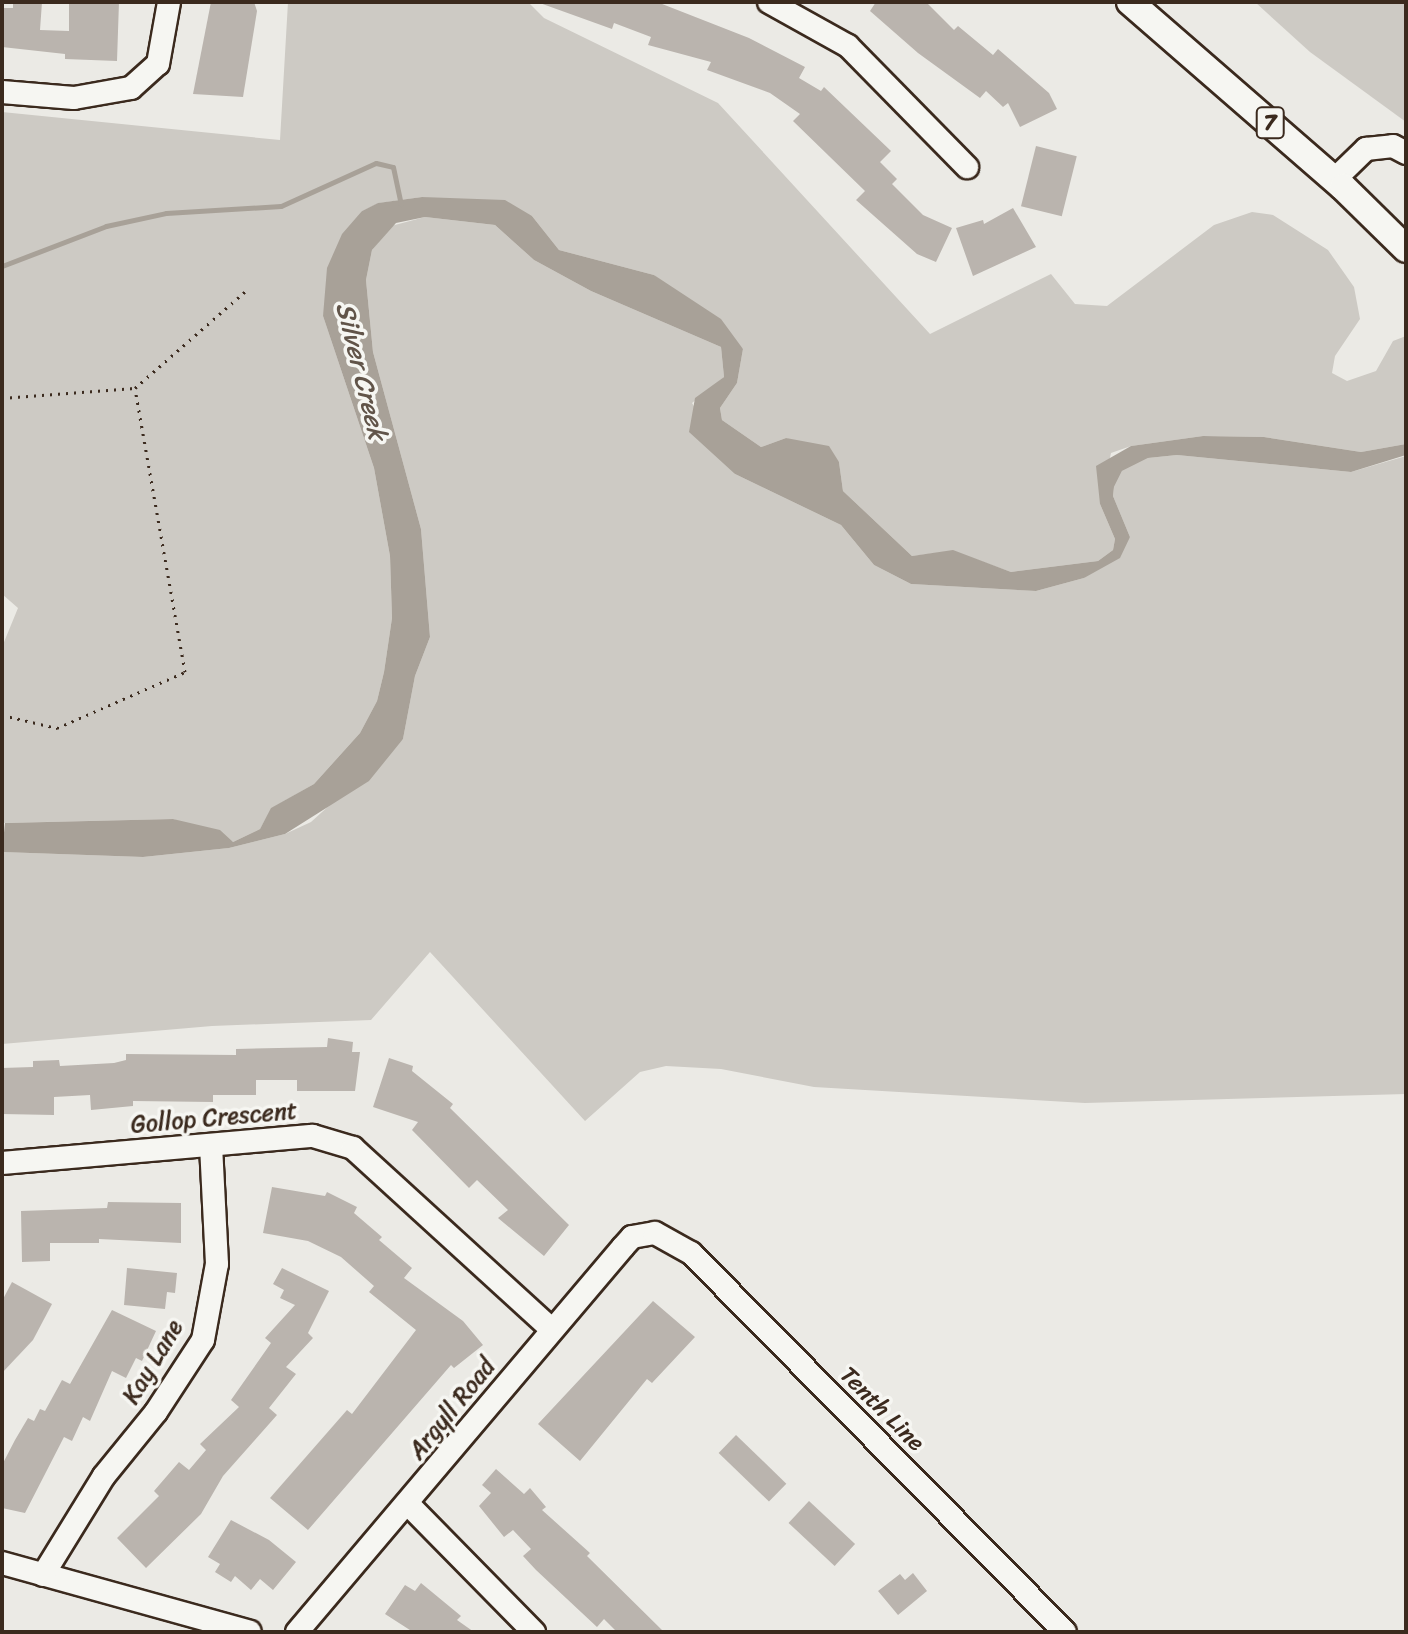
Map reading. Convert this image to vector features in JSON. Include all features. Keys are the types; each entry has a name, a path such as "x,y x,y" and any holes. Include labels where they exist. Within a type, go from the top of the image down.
{"main road":[{"name":"7","path":"1130,2 1334,180 1406,249"}],"street":[{"path":"2,92 74,98 131,88 158,64 169,2"},
{"path":"769,2 848,46 967,167"},
{"path":"1334,180 1366,149 1393,146 1406,153"},
{"name":"Gollop Crescent","path":"2,1163 313,1136 353,1148 551,1329"},
{"name":"Kay Lane","path":"43,1575 104,1476 156,1412 203,1340 217,1264 211,1146"},
{"name":"Argyll Road","path":"297,1632 632,1237 655,1233"},
{"name":"Tenth Line","path":"655,1233 691,1253 1065,1632"},
{"path":"408,1504 534,1632"},
{"path":"2,1563 250,1632"}],"path":[{"path":"2,398 135,388 248,289"},
{"path":"2,715 57,728 185,672 135,388"}],"shaded area":[{"path":"288,2 528,2 544,18 718,103 930,334 1051,274 1075,304 1107,306 1214,225 1252,212 1273,215 1328,250 1354,287 1360,319 1335,356 1332,373 1347,381 1376,371 1393,341 1406,336 1406,444 1361,452 1264,437 1203,436 1131,446 1111,453 1100,504 1115,539 1113,550 1098,561 1011,572 953,551 912,556 843,491 839,462 786,438 761,447 722,420 720,408 737,383 743,349 654,275 559,250 532,216 422,197 379,203 362,211 323,316 374,468 390,556 392,618 384,672 377,701 360,733 314,784 272,808 260,829 233,842 173,819 2,823 2,647 18,608 2,594 2,112 280,140"},
{"path":"1255,2 1406,2 1406,122 1310,52"},
{"path":"425,217 495,225 534,260 591,291 721,347 724,377 692,403 735,474 841,525 874,565 911,584 1036,591 1084,578 1130,537 1113,496 1114,487 1122,471 1148,458 1177,455 1351,472 1406,456 1406,1094 1085,1103 814,1087 721,1069 666,1066 640,1072 585,1121 430,952 371,1020 212,1026 2,1044 2,852 143,857 229,848 285,834 311,822 403,739 415,676 430,637 421,529 373,352 366,280 372,250 391,226"}],"water":[{"name":"Silver Creek","path":"422,197 505,200 532,216 559,250 654,275 721,319 743,349 737,383 720,408 722,420 761,447 786,438 829,446 839,462 843,491 912,556 953,550 1011,572 1098,561 1113,550 1115,539 1100,504 1096,466 1131,446 1203,436 1264,437 1361,452 1406,444 1406,455 1351,472 1177,455 1148,458 1122,471 1114,487 1113,496 1130,537 1120,558 1084,578 1036,591 911,584 874,565 841,525 735,474 689,432 695,398 724,377 721,347 591,291 534,260 495,225 425,217 396,223 372,250 366,280 373,352 421,529 430,637 415,676 403,739 369,781 285,834 229,848 143,857 2,852 5,823 173,819 220,830 233,842 260,829 271,808 314,784 360,733 377,701 384,672 392,618 390,556 374,468 323,316 327,268 342,234 362,211 378,203"}],"building":[{"path":"13,2 42,2 40,30 69,31 69,2 119,2 117,61 65,59 65,54 2,47 2,8 13,8"},
{"path":"211,2 254,2 257,11 243,97 193,94"},
{"path":"537,2 657,2 749,38 805,67 799,78 821,91 824,87 891,151 880,162 897,179 892,184 923,215 952,228 936,262 917,254 856,200 865,191 793,121 800,114 770,93 707,70 711,62 648,45 651,37 614,23 612,29"},
{"path":"876,2 926,2 954,30 958,26 993,55 998,49 1049,93 1057,109 1020,127 1008,103 1003,107 986,91 980,98 918,53 870,11"},
{"path":"1036,146 1077,156 1062,216 1021,206"},
{"path":"1013,208 1036,247 973,276 956,228 983,220 984,224"},
{"path":"328,1038 353,1042 352,1052 360,1052 355,1091 297,1091 297,1080 256,1080 256,1095 213,1095 213,1102 133,1101 133,1106 91,1110 90,1095 54,1097 54,1115 2,1114 2,1068 33,1067 33,1061 59,1060 60,1066 114,1063 126,1060 126,1054 236,1055 236,1049 327,1047"},
{"path":"389,1058 413,1066 412,1071 453,1104 450,1108 569,1225 544,1256 498,1218 508,1210 477,1180 469,1188 412,1130 418,1122 373,1107"},
{"path":"272,1187 325,1196 327,1192 357,1207 354,1213 412,1268 404,1278 463,1321 483,1345 454,1368 451,1365 308,1530 270,1498 347,1410 352,1414 416,1330 369,1292 374,1286 341,1257 308,1241 263,1233"},
{"path":"108,1202 181,1203 181,1243 99,1239 99,1243 50,1243 50,1261 22,1262 21,1211 107,1208"},
{"path":"127,1268 177,1273 175,1293 167,1292 165,1309 124,1305"},
{"path":"282,1268 329,1291 308,1333 313,1338 286,1367 296,1374 269,1408 277,1415 223,1476 201,1514 146,1568 117,1538 159,1496 154,1491 179,1462 189,1470 206,1450 200,1444 239,1407 231,1400 271,1343 265,1338 295,1305 280,1298 284,1290 273,1284"},
{"path":"12,1282 52,1304 33,1340 2,1373 2,1301"},
{"path":"653,1301 695,1337 652,1383 647,1379 580,1461 538,1424"},
{"path":"112,1310 156,1331 142,1361 136,1358 126,1378 112,1371 90,1421 83,1417 72,1441 64,1437 25,1513 2,1508 2,1465 15,1440 28,1418 34,1421 40,1409 45,1411 62,1380 70,1384"},
{"path":"736,1435 786,1484 769,1502 719,1453"},
{"path":"496,1469 524,1494 530,1488 546,1507 542,1510 590,1553 587,1556 664,1632 617,1632 604,1619 597,1627 536,1570 523,1556 531,1549 513,1530 504,1537 479,1506 491,1493 482,1485"},
{"path":"809,1501 855,1544 835,1566 789,1523"},
{"path":"231,1520 269,1540 296,1562 273,1590 260,1579 251,1590 235,1576 231,1582 215,1572 220,1564 208,1557"},
{"path":"913,1573 927,1591 898,1615 878,1591 900,1574 905,1580"},
{"path":"421,1583 461,1616 457,1620 474,1632 413,1632 385,1614 405,1585 415,1591"}],"waterway":[{"path":"2,266 106,226 166,213 281,206 376,163 393,167 401,204"}]}
